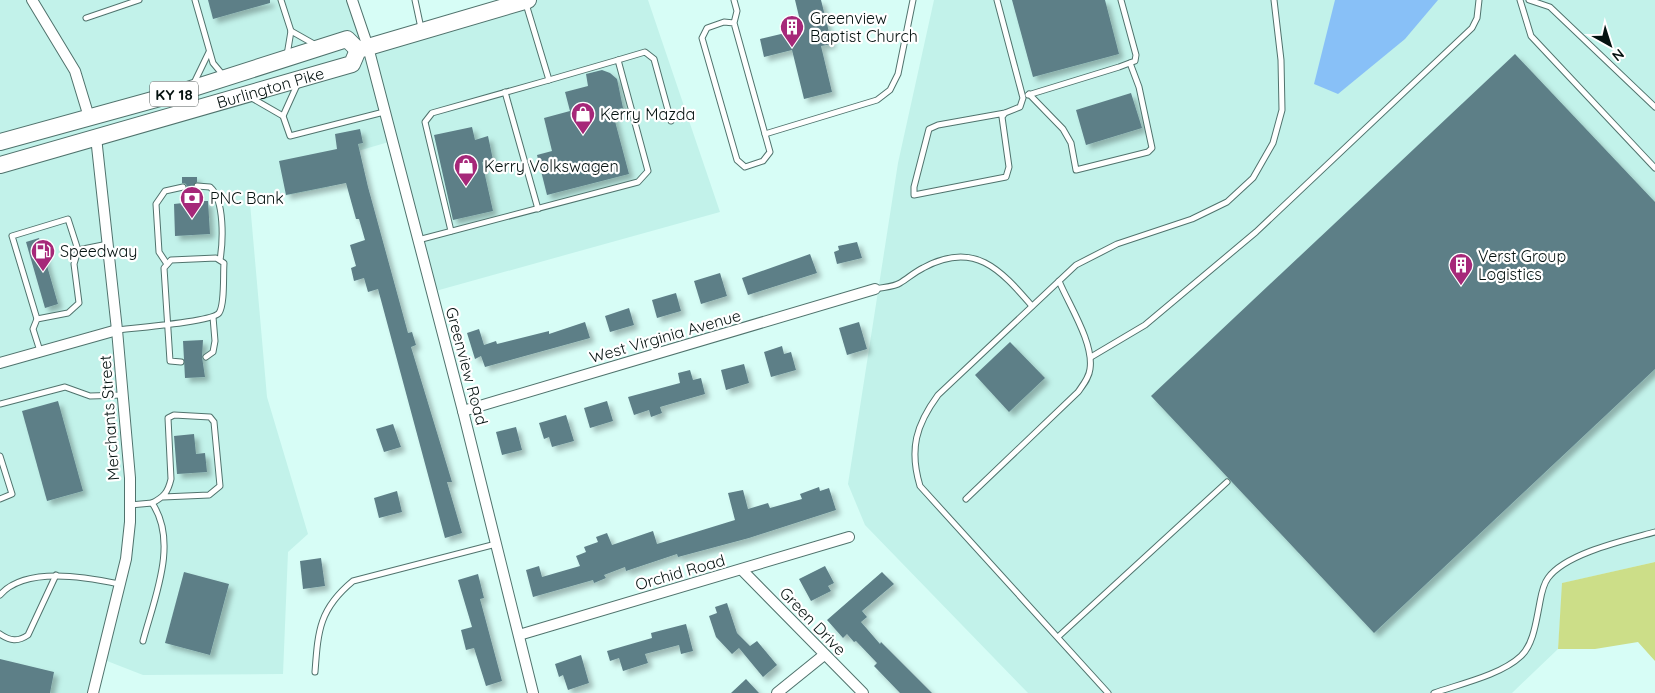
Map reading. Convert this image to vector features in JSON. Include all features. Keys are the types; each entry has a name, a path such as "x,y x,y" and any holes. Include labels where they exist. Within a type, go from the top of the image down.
{"main road":[{"path":"363,48 526,0"},
{"name":"Burlington Pike","path":"0,142 189,90 347,40 363,48 352,64 0,165"}],"street":[{"path":"32,0 75,71 90,117"},
{"name":"Greenview Road","path":"352,0 363,48 384,112 463,411 533,693"},
{"name":"Merchants Street","path":"93,693 126,559 130,505 123,394 96,137"},
{"name":"West Virginia Avenue","path":"463,411 875,289"},
{"path":"0,363 117,330"},
{"name":"Orchid Road","path":"520,635 850,537"},
{"name":"Green Drive","path":"742,570 863,693"},
{"path":"777,693 824,655"}],"lane":[{"path":"86,18 140,0"},
{"path":"194,0 213,63 226,78"},
{"path":"281,0 291,31 290,45 285,59"},
{"path":"414,0 421,31"},
{"path":"526,0 549,80"},
{"path":"734,0 737,11 734,24 770,152 763,161 745,167 737,160 702,38 707,28 724,22 734,24"},
{"path":"765,134 877,100 890,90 898,74 913,0"},
{"path":"997,0 1023,96 1020,107 1005,113 938,125 929,129 914,187 914,195 1006,177 1009,167 1002,117 1005,113"},
{"path":"1023,96 1134,61 1136,55 1122,0"},
{"path":"1108,693 1059,636 920,486 914,454 917,433 925,413 938,395 1076,265 1117,244 1192,219 1227,202 1254,178 1273,143 1282,110 1282,60 1274,0"},
{"path":"1091,357 1145,325 1256,232 1472,28 1477,18 1479,0"},
{"path":"1520,0 1531,36 1655,168"},
{"path":"1529,0 1550,7 1655,107"},
{"path":"291,31 311,43 324,47"},
{"path":"189,90 200,73 209,52"},
{"path":"452,231 425,122 432,113 645,52 654,59 671,122"},
{"path":"418,240 638,182 648,171 618,60"},
{"path":"1030,94 1063,129 1071,143 1076,170 1148,152 1152,148 1147,121 1130,63"},
{"path":"283,116 301,79"},
{"path":"505,92 538,209"},
{"path":"246,94 283,116 290,136 384,112"},
{"path":"197,186 210,187 218,196 222,238 220,260"},
{"path":"167,264 159,252 156,204 160,194 182,187"},
{"path":"37,319 68,312 79,303 74,264 78,250 68,219 12,236 37,319 33,329 40,351"},
{"path":"78,250 108,244"},
{"path":"875,289 899,284 924,266 949,258 973,257 990,264 1032,306"},
{"path":"117,330 168,324 218,315 221,308 224,263 220,260 216,258 171,260 164,268 168,324 170,361 181,362"},
{"path":"966,499 1078,392 1088,379 1091,357 1089,347 1058,281"},
{"path":"206,356 213,352 215,340 213,317"},
{"path":"0,404 66,387 90,396 123,394"},
{"path":"130,505 152,503 163,497 209,495 220,486 214,422 210,417 174,415 168,418 171,478 169,488 163,497"},
{"path":"0,456 12,494 0,499"},
{"path":"1059,636 1227,482"},
{"path":"144,641 160,578 165,535 160,514 152,503"},
{"path":"1434,693 1496,671 1523,655 1530,643 1542,589 1554,571 1573,560 1615,543 1655,532"},
{"path":"315,672 318,632 327,609 343,589 353,581 496,544"},
{"path":"0,595 7,587 18,582 56,575 78,576 120,584"},
{"path":"0,634 14,641 22,640 28,636 56,575"}],"shaded area":[{"path":"0,0 352,0 368,47 528,0 648,0 720,212 432,292 392,141 324,161 329,187 250,203 267,397 308,534 288,552 283,674 143,675 102,659 93,693 0,693"},
{"path":"934,0 1655,0 1655,562 1563,583 1558,649 1512,693 1028,693 865,525 848,484 898,163"}],"green space":[{"path":"1655,562 1655,661 1638,642 1595,649 1558,649 1562,583"}],"water":[{"path":"1335,0 1438,0 1405,39 1338,94 1314,84"}],"building":[{"path":"208,0 270,0 270,3 213,19"},
{"name":"Greenview Baptist Church","path":"795,0 821,0 832,44 821,46 832,92 804,99 792,50 764,57 760,39 802,29"},
{"path":"1012,0 1105,0 1119,54 1033,77"},
{"name":"Verst Group Logistics","path":"1515,54 1655,202 1655,369 1374,633 1151,396"},
{"name":"Kerry Mazda","path":"602,70 610,73 617,79 623,108 612,110 629,174 547,195 537,155 552,151 544,118 570,111 565,92 588,86 586,74"},
{"path":"1131,93 1142,128 1086,145 1076,110"},
{"name":"Kerry Volkswagen","path":"472,127 475,140 488,136 493,160 482,162 493,211 453,220 434,135"},
{"path":"360,129 363,143 358,144 368,187 408,333 412,332 416,345 411,347 452,482 447,482 462,533 445,538 378,289 368,292 364,278 354,281 351,268 356,266 350,245 365,240 359,219 356,219 346,183 286,195 279,161 337,149 335,134"},
{"name":"PNC Bank","path":"182,177 197,177 197,182 193,186 197,190 198,201 208,201 210,234 175,236 174,204 183,203 183,192 187,188 186,184 182,183"},
{"path":"39,238 58,304 45,308 26,242"},
{"path":"857,242 862,258 837,264 834,252 839,250 838,246"},
{"path":"810,254 817,273 748,295 742,278"},
{"path":"720,273 727,296 701,304 694,281"},
{"path":"676,293 681,311 657,318 652,300"},
{"path":"629,308 634,325 610,332 605,316"},
{"path":"585,322 590,338 485,367 481,356 475,359 467,333 479,329 484,345 496,341 497,344 549,331 549,334"},
{"path":"859,322 867,349 847,355 839,328"},
{"path":"203,340 202,357 205,377 185,378 183,341"},
{"path":"1010,342 1045,378 1009,412 975,375"},
{"path":"782,346 784,354 791,352 796,370 771,377 764,352"},
{"path":"744,364 749,383 726,390 721,370"},
{"path":"690,370 693,380 701,378 705,394 660,407 662,413 651,417 649,410 634,415 628,397 680,383 678,373"},
{"path":"58,401 83,491 47,501 22,411"},
{"path":"607,401 613,421 590,428 584,408"},
{"path":"566,415 574,441 552,447 549,437 544,439 539,423"},
{"path":"393,424 401,447 384,452 376,429"},
{"path":"516,427 522,450 502,455 496,432"},
{"path":"194,434 196,454 205,453 207,472 177,474 174,436"},
{"path":"819,487 820,491 829,488 836,510 749,538 678,557 677,554 626,571 625,567 604,575 606,578 594,583 593,580 533,597 526,570 539,566 542,577 580,566 576,556 586,552 584,547 598,542 596,537 607,533 612,545 653,531 657,544 735,520 728,493 743,490 748,509 768,503 770,508 802,499 800,494"},
{"path":"397,491 402,512 379,518 374,498"},
{"path":"321,558 325,586 303,589 300,561"},
{"path":"825,566 834,583 828,586 831,591 811,601 799,579"},
{"path":"184,572 229,584 210,655 165,643"},
{"path":"882,572 894,584 862,611 867,617 861,622 880,644 881,642 932,693 900,693 874,666 877,663 856,641 854,642 847,634 843,638 827,620"},
{"path":"478,574 484,598 480,599 502,681 486,686 474,648 466,650 461,630 472,627 458,580"},
{"path":"727,603 737,633 750,646 757,641 777,665 763,677 739,648 732,654 716,637 709,616 717,613 715,607"},
{"path":"686,624 693,651 681,654 679,645 645,654 648,663 623,671 619,658 610,661 607,651 652,638 651,633"},
{"path":"581,655 589,683 568,690 563,675 559,677 555,664"},
{"path":"0,659 54,672 50,693 0,693"},
{"path":"746,679 759,693 731,693"}],"place":[{"name":"Greenview Baptist Church","path":"792,48"},
{"name":"Kerry Mazda","path":"583,135"},
{"name":"Kerry Volkswagen","path":"466,187"},
{"name":"PNC Bank","path":"192,219"},
{"name":"Speedway","path":"43,272"},
{"name":"Verst Group Logistics","path":"1461,286"}]}
